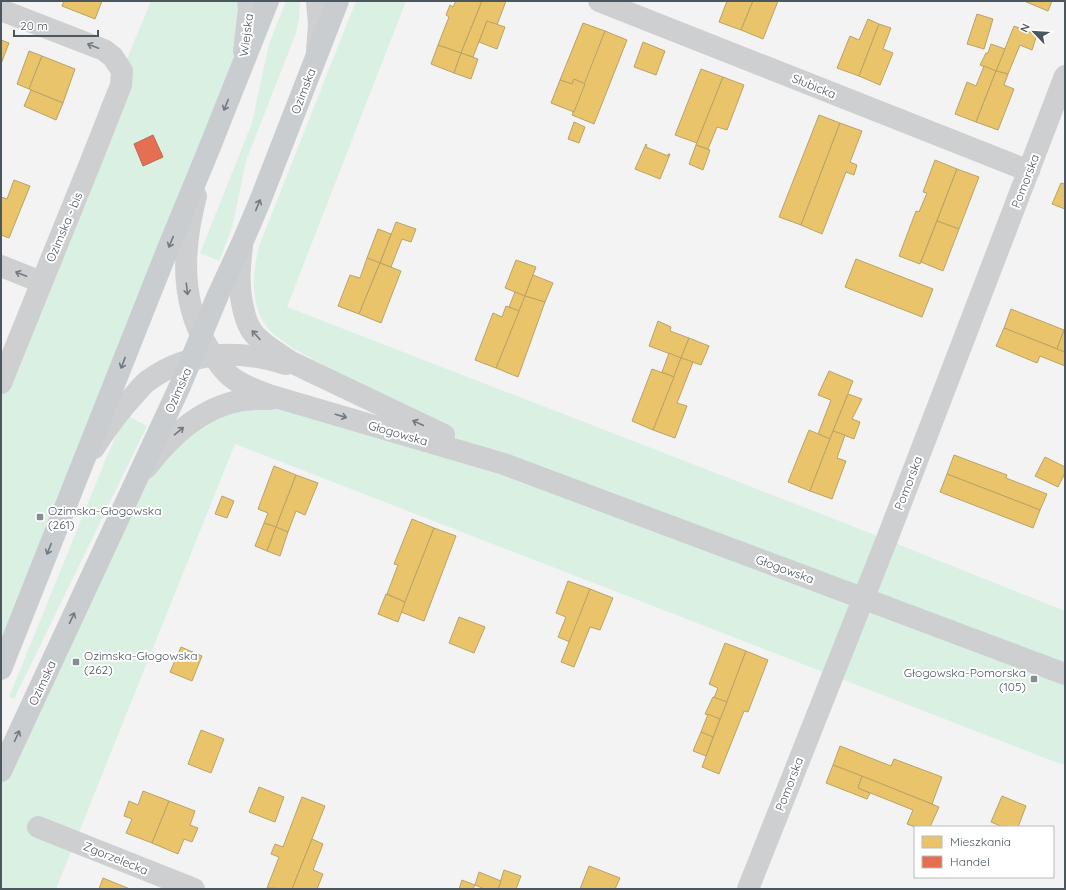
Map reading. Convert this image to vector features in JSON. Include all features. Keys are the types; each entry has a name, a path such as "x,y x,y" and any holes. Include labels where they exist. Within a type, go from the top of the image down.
{"main road":[{"path":"1,669 268,1"},
{"name":"Ozimska","path":"1,771 192,360 218,295 244,241 338,1"}],"street":[{"name":"Wiejska","path":"241,69 248,26 248,1"},
{"path":"317,1 319,25 317,54"},
{"name":"Słubicka","path":"599,1 1029,171"},
{"name":"Ozimska - bis","path":"1,10 104,50 113,57 122,71 121,85 1,383"},
{"name":"Pomorska","path":"748,889 863,598 1065,76"},
{"path":"79,474 110,424 127,402 148,380 166,369 192,360 213,356 201,336 189,302 186,286 185,258 193,208 217,128"},
{"name":"Głogowska","path":"244,241 238,279 242,305 249,327 261,341 291,362 504,464"},
{"path":"1,266 41,282"},
{"name":"Głogowska","path":"213,356 230,354 280,362 330,380"},
{"name":"Głogowska","path":"213,356 230,376 240,383 255,390 504,464 1065,674"},
{"name":"Głogowska","path":"135,482 170,439 192,421 217,407 228,403 267,398 292,402"},
{"name":"Zgorzelecka","path":"38,827 194,889"}],"green space":[{"path":"151,1 248,1 248,26 1,669 1,383 122,71"},
{"path":"286,1 300,1 296,33 246,161 232,228 219,261 200,253 252,123 269,44"},
{"path":"356,1 406,1 287,307 842,522 1065,611 1065,765 235,444 56,889 1,889 1,771 164,445 251,399 502,463 294,349 276,336 267,327 257,309 254,277 259,246"},
{"path":"128,416 147,426 14,699 9,697 108,454 118,431"}],"building: Mieszkania":[{"path":"64,1 102,1 95,19 62,6"},
{"path":"456,1 482,1 461,53 438,45 449,17 446,15 450,5 453,7"},
{"path":"482,1 506,1 497,25 487,21 473,57 461,53"},
{"path":"727,1 753,1 741,30 719,22"},
{"path":"753,1 778,1 763,39 741,30"},
{"path":"1024,1 1052,1 1048,11"},
{"path":"977,14 993,19 984,49 967,44"},
{"path":"868,19 879,24 859,76 837,68 850,36 859,40"},
{"path":"487,21 505,27 497,49 479,42"},
{"path":"583,23 605,31 585,84 574,79 572,84 560,80"},
{"path":"879,24 891,28 883,49 893,53 880,85 859,76"},
{"path":"1014,26 1037,35 1032,50 1020,45 1008,74 996,71"},
{"path":"605,31 627,40 594,124 572,115"},
{"path":"1,40 9,43 1,64"},
{"path":"643,42 665,51 656,75 634,67"},
{"path":"991,44 1005,49 996,71 980,65 986,53 988,53"},
{"path":"438,45 461,53 454,73 431,64"},
{"path":"29,51 42,56 29,89 17,84"},
{"path":"461,53 478,59 471,79 454,73"},
{"path":"42,56 75,69 63,103 29,89"},
{"path":"984,66 996,71 976,122 955,114 967,82 976,86"},
{"path":"701,69 723,77 697,143 675,135"},
{"path":"996,71 1008,74 1004,85 1014,89 998,130 976,122"},
{"path":"723,77 744,85 727,130 717,127 708,149 696,145"},
{"path":"574,79 585,84 574,112 551,103 560,80 572,84"},
{"path":"31,90 63,103 56,120 24,106"},
{"path":"819,115 840,123 801,225 779,217"},
{"path":"574,122 585,127 579,143 568,139"},
{"path":"840,123 862,131 850,162 857,165 854,175 846,172 822,234 801,225"},
{"path":"646,144 646,147 668,156 668,154 670,154 660,179 635,169"},
{"path":"696,145 710,150 703,170 689,164"},
{"path":"935,160 957,169 920,264 899,256 916,211 919,212 927,193 923,192"},
{"path":"957,169 979,177 959,229 937,221"},
{"path":"14,180 30,186 9,238 1,235 1,197 7,199"},
{"path":"1061,183 1065,184 1065,209 1052,204"},
{"path":"937,221 959,229 943,271 921,262"},
{"path":"396,222 416,229 411,242 402,239 391,267 380,263"},
{"path":"378,229 391,234 380,263 367,258"},
{"path":"367,258 380,263 359,314 338,306 350,275 360,278"},
{"path":"856,259 933,289 922,317 845,287"},
{"path":"516,260 536,267 525,296 505,288"},
{"path":"380,263 401,271 381,323 359,314"},
{"path":"533,275 553,283 545,302 525,296"},
{"path":"515,292 525,296 519,311 509,307"},
{"path":"525,296 545,302 518,377 496,368"},
{"path":"506,306 519,311 496,368 475,360 493,313 502,317"},
{"path":"1011,309 1064,330 1057,349 1004,328"},
{"path":"658,321 671,327 670,331 689,338 681,358 649,346"},
{"path":"1004,328 1065,352 1065,366 1040,356 1037,363 996,346"},
{"path":"1065,330 1065,352 1057,349"},
{"path":"689,338 709,346 701,365 681,358"},
{"path":"669,353 681,358 674,377 662,372"},
{"path":"681,358 693,362 677,403 687,406 675,438 653,430"},
{"path":"652,369 674,377 653,430 632,421"},
{"path":"829,371 853,381 830,439 818,434 831,400 818,395"},
{"path":"848,394 862,399 852,419 860,422 854,439 833,431"},
{"path":"809,430 830,439 810,491 788,482"},
{"path":"833,431 845,435 837,458 846,461 832,499 810,491"},
{"path":"954,455 1007,475 1006,478 1047,494 1040,510 947,474"},
{"path":"1045,457 1065,467 1065,473 1058,487 1035,476"},
{"path":"274,466 296,475 276,527 264,523 268,513 258,509"},
{"path":"947,474 1040,510 1033,528 940,492"},
{"path":"296,475 318,483 305,515 296,511 288,532 276,527"},
{"path":"222,496 234,501 227,518 215,514"},
{"path":"412,519 434,528 405,602 387,594 398,565 394,564"},
{"path":"264,523 276,527 267,551 255,546"},
{"path":"276,527 288,532 280,556 267,551"},
{"path":"434,528 456,536 424,621 401,612"},
{"path":"568,581 590,589 570,642 558,637 566,617 556,613"},
{"path":"590,589 613,598 600,630 590,627 574,667 561,662"},
{"path":"386,594 405,602 398,622 378,614"},
{"path":"459,617 485,627 474,653 449,643"},
{"path":"725,643 746,651 727,702 714,698 718,688 709,684"},
{"path":"181,647 202,656 192,681 170,672"},
{"path":"746,651 768,660 748,712 744,711 719,774 702,767"},
{"path":"713,697 727,702 720,719 705,714"},
{"path":"708,714 720,719 713,737 701,732"},
{"path":"201,730 224,739 211,773 188,764"},
{"path":"701,732 713,737 706,756 693,751"},
{"path":"840,746 891,766 894,759 942,777 932,804 833,765"},
{"path":"833,765 862,776 858,788 870,793 867,799 826,783"},
{"path":"862,776 939,807 930,826 914,827 907,824 913,810 858,788"},
{"path":"259,787 284,797 275,822 249,812"},
{"path":"143,791 169,801 152,843 126,833 132,819 124,816 129,801 138,805"},
{"path":"1002,796 1026,806 1018,826 1001,826 991,822"},
{"path":"302,797 325,806 292,889 267,888 279,857 271,854 275,844 283,847"},
{"path":"169,801 195,811 190,825 198,828 192,842 184,839 178,854 152,843"},
{"path":"312,839 323,844 313,870 323,874 317,889 292,889"},
{"path":"589,866 620,878 615,889 580,889"},
{"path":"504,870 521,876 516,889 498,889"},
{"path":"479,872 501,881 498,889 484,889 475,885"},
{"path":"103,878 130,889 99,889"},
{"path":"462,880 475,885 473,889 459,889"}],"building: Handel":[{"path":"153,135 163,157 143,166 134,144"}],"place":[{"name":"Ozimska-Głogowska (261)","path":"40,517"},
{"name":"Ozimska-Głogowska (262)","path":"76,662"},
{"name":"Głogowska-Pomorska (105)","path":"1034,679"}]}
